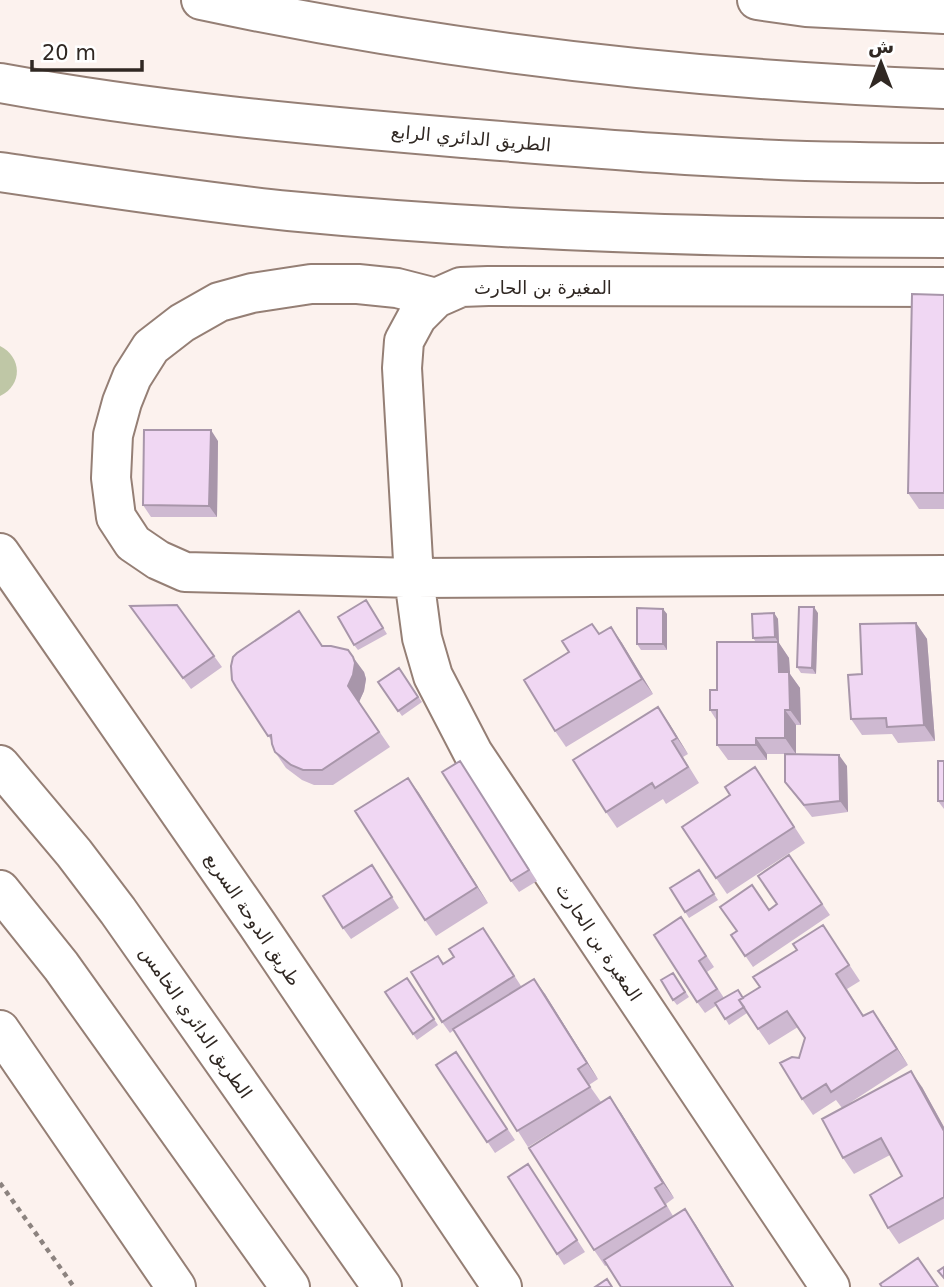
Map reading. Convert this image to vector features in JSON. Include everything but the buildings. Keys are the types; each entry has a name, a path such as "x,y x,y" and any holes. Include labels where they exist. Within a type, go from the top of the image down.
{"main road":[{"path":"201,0 401,37 569,61 856,86 944,89"},
{"path":"757,0 944,13"},
{"name":"الطريق الدائري الرابع","path":"0,83 66,95 260,120 404,133 804,161 944,163"},
{"path":"0,172 288,211 456,224 789,238 944,238"},
{"path":"436,299 397,288 358,284 311,284 252,293 219,302 182,323 150,347 132,377 113,435 111,478 116,517 133,543 158,560 185,572 414,578 944,575"},
{"name":"المغيرة بن الحارث","path":"830,1287 473,753 433,676 422,638 414,578 402,368 404,341 417,317 436,299 461,288 944,287"},
{"name":"طريق الدوحة السريع","path":"0,554 257,924 502,1287"},
{"name":"الطريق الدائري الخامس","path":"0,765 74,853 118,911 382,1287"},
{"path":"0,890 61,966 290,1287"},
{"path":"0,1030 176,1287"}],"path":[{"path":"0,1183 74,1287"}],"green space":[{"path":"0,346 13,357 17,371 13,385 0,396"}]}
